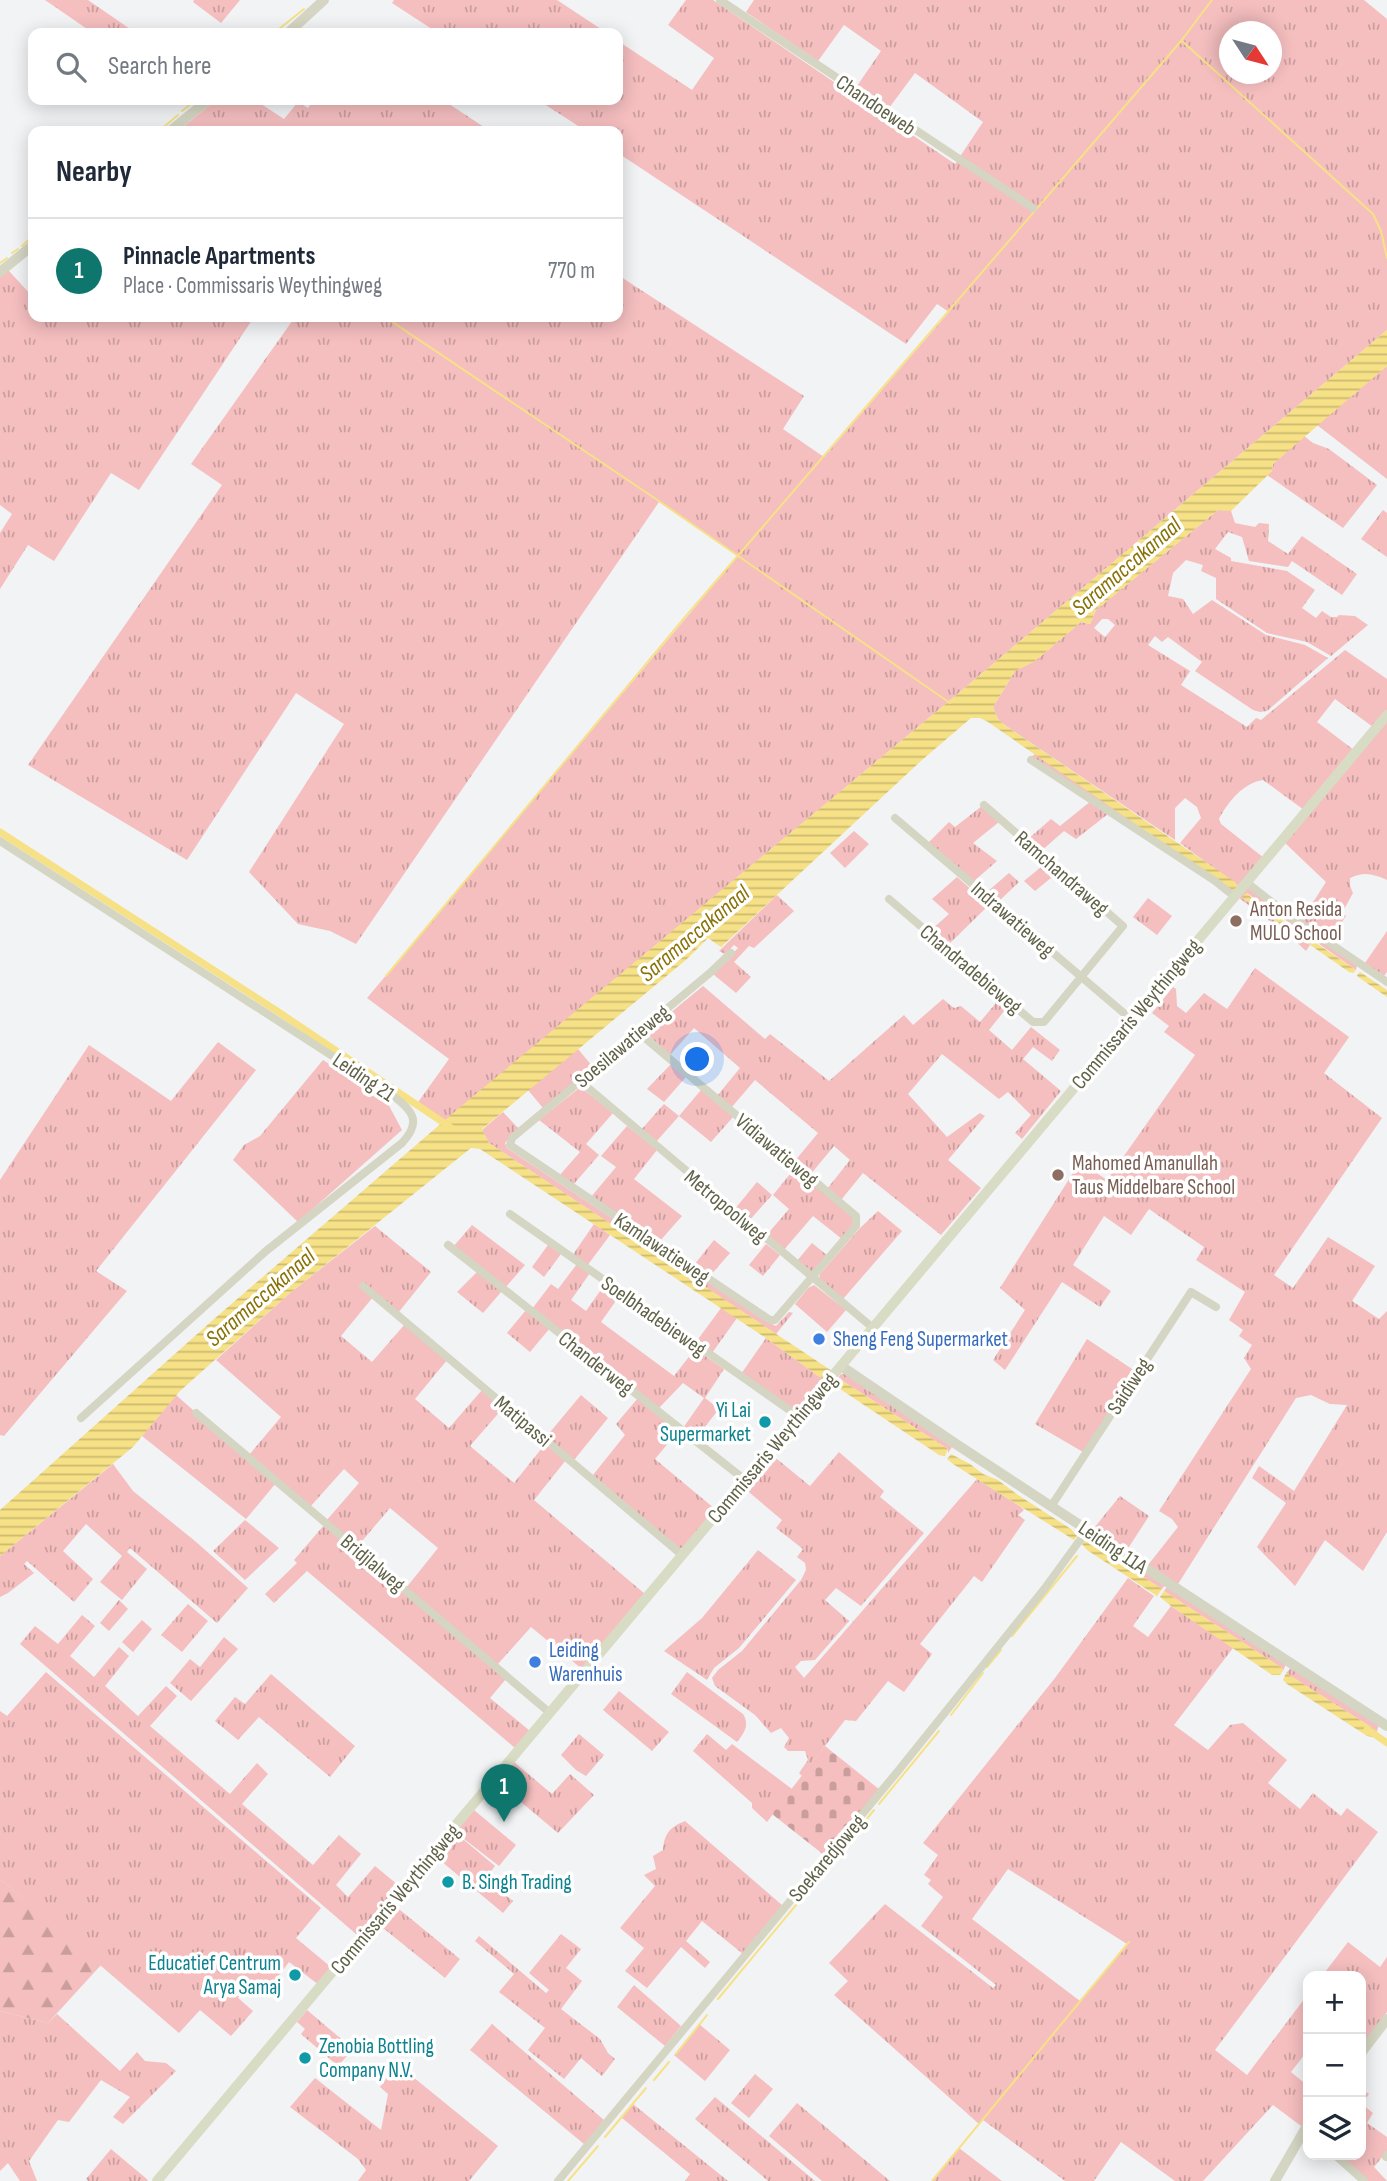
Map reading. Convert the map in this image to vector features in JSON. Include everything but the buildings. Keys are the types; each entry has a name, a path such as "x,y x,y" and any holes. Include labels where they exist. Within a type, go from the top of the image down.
{"main road":[{"name":"Commissaris Weythingweg","path":"161,2180 1387,715"}],"street":[{"path":"293,28 324,0"},
{"name":"Chandoeweb","path":"720,0 1033,208"},
{"path":"176,126 202,105"},
{"path":"0,272 28,249"},
{"path":"1031,760 1215,881 1240,890 1291,917 1387,982"},
{"name":"Ramchandraweg","path":"984,805 1123,926 1081,977"},
{"name":"Indrawatieweg","path":"895,818 1132,1020"},
{"name":"Leiding 21","path":"0,841 391,1094 414,1116 412,1129 402,1143 266,1251 81,1418"},
{"name":"Chandradebieweg","path":"889,899 1033,1022 1044,1022 1081,977"},
{"name":"Soesilawatieweg","path":"512,1138 731,953"},
{"name":"Vidiawatieweg","path":"639,1033 856,1216 856,1226 812,1277"},
{"name":"Metropoolweg","path":"580,1082 873,1328"},
{"name":"Kamlawatieweg","path":"512,1138 511,1148 770,1320 780,1316 812,1277"},
{"name":"Soelbhadebieweg","path":"510,1214 798,1416"},
{"name":"Chanderweg","path":"448,1245 745,1480"},
{"name":"Matipassi","path":"363,1286 682,1555"},
{"name":"Saidiweg","path":"1052,1505 1191,1292 1216,1307"},
{"name":"Leiding 11A","path":"835,1373 1052,1505 1086,1532 1387,1726"},
{"name":"Bridjlalweg","path":"196,1413 550,1713"},
{"name":"Soekaredjoweg","path":"558,2181 890,1782 1045,1588 1086,1532"},
{"path":"1366,2046 1387,2018"},
{"path":"1275,2181 1303,2134"},
{"path":"1341,2160 1364,2181"}],"green space":[{"path":"45,0 88,0 129,28 86,28"},
{"path":"240,0 221,23 193,2"},
{"path":"394,0 557,0 599,28 430,28 392,3"},
{"path":"686,0 713,0 955,164 983,122 915,73 889,108 857,86 881,51 844,25 818,61 746,12 754,0 1364,0 1387,19 1387,330 948,702 443,1122 416,1105 449,1059 367,998 738,556 659,502 356,944 330,931 298,924 249,872 344,724 296,693 187,860 28,765 222,485 191,464 291,322 623,322 623,278 804,396 783,429 824,457 949,312 937,304 906,344 623,156 623,126 578,126 546,105 623,105 623,44 692,90 714,58 668,25"},
{"path":"210,105 263,105 284,119 296,105 308,108 310,105 451,105 482,126 184,126"},
{"path":"8,270 28,292 28,322 251,322 139,490 111,473 54,561 28,545 0,589 0,533 12,514 0,505 0,277"},
{"path":"1387,366 1387,479 1317,425"},
{"path":"1304,436 1329,449 1377,485 1343,528 1267,475 1272,471 1273,464"},
{"path":"1218,510 1231,511 1235,523 1255,527 1259,523 1269,524 1268,541 1288,554 1302,536 1357,574 1342,595 1292,561 1288,567 1249,561 1242,537 1228,532 1215,549 1231,558 1231,561 1287,571 1315,590 1302,608 1316,618 1322,611 1331,617 1355,616 1368,625 1331,656 1307,642 1267,633 1216,599 1216,578 1201,571 1203,565 1186,560 1173,573 1168,596 1183,599 1193,614 1212,600 1266,635 1305,645 1328,658 1267,711 1260,712 1195,671 1202,662 1168,637 1162,642 1155,636 1148,645 1190,671 1181,685 1247,727 1256,718 1261,720 1345,650 1387,679 1387,710 1373,727 1335,699 1317,722 1354,750 1304,810 1263,780 1243,789 1227,806 1219,819 1221,824 1264,858 1238,886 1180,843 1201,818 1197,807 1185,798 1175,808 1175,840 998,719 993,707 1015,671 1035,661 1081,622 1090,624 1096,610","holes":["1102,619 1108,619 1115,625 1105,637 1094,628"]},
{"path":"1383,510 1387,513 1387,557 1361,539"},
{"path":"1387,720 1387,880 1369,874 1350,878 1353,893 1342,913 1346,916 1330,940 1301,921 1326,882 1285,843"},
{"path":"1035,754 1171,848 1031,757"},
{"path":"1091,801 1108,814 1076,839 1064,831 1040,852 1027,840 1051,819 1060,826"},
{"path":"982,806 999,822 973,843 997,861 973,882 928,843 949,822 955,827"},
{"path":"854,831 869,844 845,868 830,853"},
{"path":"1046,863 1057,873 1035,891 1024,881"},
{"path":"1009,873 1019,882 998,902 987,892"},
{"path":"957,877 989,905 947,946 930,931 949,914 932,899"},
{"path":"1249,888 1357,965 1356,970 1247,893 1244,899 1310,945 1306,951 1239,898"},
{"path":"777,895 794,911 754,948 749,946 734,962 751,977 736,993 713,974 738,948 734,945 725,954 719,951"},
{"path":"1148,898 1172,916 1157,935 1133,917"},
{"path":"1387,931 1387,972 1384,976 1365,963"},
{"path":"1255,968 1349,1037 1324,1073 1382,1118 1274,1275 1293,1288 1328,1237 1375,1266 1352,1301 1379,1319 1387,1311 1387,1532 1363,1571 1325,1540 1295,1586 1257,1547 1286,1503 1252,1478 1259,1466 1294,1491 1347,1405 1330,1404 1311,1395 1296,1398 1178,1584 1148,1565 1178,1527 1172,1519 1159,1511 1251,1369 1244,1358 1252,1345 1239,1336 1243,1330 1229,1320 1245,1292 1196,1260 1204,1247 1149,1209 1131,1235 1104,1216 1073,1265 1111,1291 1100,1307 1062,1282 1005,1370 993,1360 1025,1310 1000,1288 1080,1162 1107,1180 1195,1055 1164,1032 1169,1026 1152,1013 1173,987 1176,989 1177,1006 1186,1013 1204,993 1227,1009"},
{"path":"703,986 765,1039 770,1034 829,1081 904,1015 913,1025 943,999 954,1008 961,1006 980,1022 1001,997 1009,1005 989,1030 1012,1050 1031,1027 1060,1050 1052,1061 1033,1047 1023,1059 1061,1091 1022,1139 1015,1133 1031,1115 1008,1092 999,1099 942,1054 908,1094 947,1137 980,1113 985,1116 948,1160 981,1188 941,1235 863,1173 841,1200 827,1189 850,1160 834,1146 810,1175 794,1162 818,1133 755,1080 731,1108 717,1096 740,1068 694,1028 670,1055 646,1033"},
{"path":"218,1042 256,1070 96,1271 127,1291 4,1436 0,1435 0,1180 89,1045 171,1101"},
{"path":"578,1049 593,1067 543,1108 528,1090"},
{"path":"323,1060 387,1102 402,1130 298,1222 233,1160 244,1145 260,1136"},
{"path":"671,1064 686,1077 664,1102 647,1089"},
{"path":"578,1089 584,1090 613,1113 586,1144 599,1155 573,1185 559,1176 580,1152 539,1120"},
{"path":"701,1090 733,1117 711,1142 679,1116"},
{"path":"664,1104 679,1116 655,1143 640,1131"},
{"path":"503,1112 518,1128 505,1143 507,1148 764,1320 776,1326 789,1312 793,1313 776,1334 489,1143 482,1130"},
{"path":"627,1126 657,1150 634,1179 682,1216 659,1242 591,1197 616,1167 601,1156"},
{"path":"795,1168 852,1215 855,1221 842,1239 813,1216 782,1252 765,1237 789,1209 773,1195"},
{"path":"757,1182 772,1195 748,1222 734,1210"},
{"path":"878,1211 902,1231 843,1299 819,1278 820,1274"},
{"path":"594,1224 610,1235 587,1266 572,1256"},
{"path":"472,1225 525,1265 505,1288 453,1247"},
{"path":"375,1226 431,1272 398,1313 373,1297 341,1336 372,1362 405,1324 448,1359 415,1399 449,1428 482,1390 503,1408 470,1446 514,1483 546,1443 566,1460 534,1500 645,1594 582,1669 531,1627 497,1665 406,1588 438,1548 390,1508 357,1547 326,1521 359,1483 344,1469 310,1507 249,1455 281,1417 216,1360 290,1293"},
{"path":"714,1240 730,1253 710,1276 694,1265"},
{"path":"812,1243 828,1256 812,1275 796,1262"},
{"path":"766,1244 780,1255 763,1276 749,1265"},
{"path":"548,1245 561,1254 544,1277 532,1267"},
{"path":"577,1264 590,1273 571,1300 586,1311 605,1284 620,1295 601,1322 674,1376 695,1349 724,1369 705,1398 719,1409 696,1438 683,1428 704,1398 683,1383 658,1409 532,1309 551,1284 558,1289"},
{"path":"477,1272 502,1291 483,1313 457,1292"},
{"path":"814,1285 846,1310 827,1332 795,1304 808,1288"},
{"path":"721,1308 737,1318 712,1353 696,1342"},
{"path":"526,1310 550,1328 530,1352 507,1333"},
{"path":"766,1338 821,1378 826,1378 799,1410 795,1411 741,1374"},
{"path":"1087,1339 1135,1371 1083,1452 1035,1424"},
{"path":"845,1374 952,1447 948,1453 948,1449 838,1378"},
{"path":"176,1395 276,1483 246,1519 142,1436"},
{"path":"581,1395 608,1418 574,1460 546,1437"},
{"path":"638,1398 679,1430 655,1459 715,1509 683,1548 679,1548 593,1475 625,1435 616,1424"},
{"path":"839,1452 884,1491 880,1497 924,1533 861,1606 836,1588 825,1600 849,1621 815,1660 801,1661 795,1667 804,1678 977,1479 1021,1507 1024,1510 1018,1515 1025,1520 982,1582 974,1576 920,1644 932,1654 904,1692 888,1681 856,1721 845,1720 802,1776 799,1773 808,1760 805,1751 788,1751 784,1747 789,1738 781,1728 771,1733 755,1715 715,1686 712,1678 742,1651 801,1580 806,1570 805,1563 797,1557 803,1549 776,1528 782,1520 744,1488 772,1455 810,1486"},
{"path":"113,1464 133,1491 248,1588 217,1623 130,1548 127,1552 147,1569 122,1600 100,1582 122,1556 86,1524 63,1551 93,1579 74,1602 27,1561 24,1564 34,1573 0,1597 0,1556"},
{"path":"1120,1496 1149,1516 1127,1550 1094,1528"},
{"path":"245,1520 279,1548 245,1580 213,1551"},
{"path":"325,1524 506,1679 490,1698 530,1731 515,1748 307,1571 274,1603 265,1594 297,1563 294,1560"},
{"path":"1088,1535 1165,1585 1162,1589 1085,1540"},
{"path":"758,1550 796,1580 739,1648 714,1668 707,1680 664,1651 702,1618"},
{"path":"1128,1578 1154,1596 1133,1626 1148,1637 1171,1606 1233,1648 1174,1725 1208,1750 1230,1725 1243,1723 1287,1760 1268,1783 1300,1809 1313,1793 1341,1816 1347,1808 1378,1832 1215,2050 1247,2075 1303,2001 1303,2056 1291,2072 1303,2082 1301,2126 1273,2105 1203,2181 1175,2181 1121,2142 1094,2181 1065,2181 983,2120 979,2124 834,1995 848,1981 829,1963 885,1904 993,1988 996,1985 921,1926 943,1897 928,1884 931,1880 924,1875 938,1855 923,1843 1055,1678","holes":["1008,1869 1127,1944 1080,2001 972,1919"]},
{"path":"1167,1587 1286,1664 1283,1671 1164,1591"},
{"path":"119,1600 128,1609 109,1631 100,1623"},
{"path":"188,1604 208,1621 182,1652 161,1635"},
{"path":"82,1615 95,1626 70,1656 94,1677 119,1647 129,1656 105,1686 138,1716 166,1686 177,1696 150,1726 230,1794 257,1763 268,1774 242,1804 313,1865 339,1835 361,1854 336,1885 348,1897 375,1866 398,1885 359,1935 20,1644 35,1626 58,1644"},
{"path":"142,1620 152,1629 133,1652 122,1642"},
{"path":"224,1637 238,1649 191,1701 170,1683 190,1659 200,1667"},
{"path":"1291,1668 1379,1725 1376,1734 1374,1729 1286,1673"},
{"path":"46,1672 321,1908 296,1938 332,1968 319,1985 289,1962 262,1998 247,1986 238,1998 253,2011 231,2036 200,2010 179,2033 0,1879 0,1711 7,1716"},
{"path":"687,1672 743,1714 746,1725 737,1742 671,1694"},
{"path":"271,1674 355,1746 330,1777 259,1717 238,1740 215,1721 235,1697 245,1704"},
{"path":"619,1691 669,1732 652,1751 603,1710"},
{"path":"579,1734 604,1755 586,1776 561,1755"},
{"path":"707,1734 726,1750 732,1744 792,1789 767,1822 752,1808 752,1803 693,1751"},
{"path":"825,1746 880,1790 824,1855 772,1814"},
{"path":"514,1762 552,1794 570,1774 594,1795 558,1833 498,1783"},
{"path":"474,1810 516,1845 499,1866 455,1832"},
{"path":"685,1821 782,1905 743,1954 702,1921 686,1941 710,1962 705,1968 681,1947 647,1988 625,1971 644,1948 620,1928 655,1886 644,1875 656,1869 653,1856 663,1850 669,1832"},
{"path":"453,1835 464,1840 495,1866 485,1879 513,1901 503,1913 435,1856"},
{"path":"0,1879 101,1965 48,2023 0,2011"},
{"path":"394,1905 460,1959 445,1978 378,1924"},
{"path":"561,1934 581,1949 566,1968 582,1981 561,2009 600,2039 615,2059 602,2076 581,2058 564,2079 528,2050 545,2028 499,1992 514,1974 475,1941 479,1936 546,1993 549,1990 529,1973"},
{"path":"1348,1942 1380,1967 1387,1957 1387,2012 1366,2039 1366,1971 1326,1971"},
{"path":"634,1985 681,2026 665,2046 617,2007"},
{"path":"307,2010 353,2049 338,2066 301,2034 305,2029 297,2022"},
{"path":"0,2011 48,2023 57,2014 120,2071 137,2052 145,2061 166,2063 176,2071 123,2124 113,2117 130,2097 101,2080 69,2122 58,2120 29,2161 37,2181 20,2181 8,2163 0,2171"},
{"path":"492,2024 604,2120 584,2144 470,2050"},
{"path":"699,2024 730,2050 705,2081 674,2055"},
{"path":"397,2064 498,2146 469,2181 358,2181 366,2170 358,2159 290,2107 315,2078 381,2130 388,2094 380,2087"},
{"path":"755,2074 773,2089 749,2118 731,2103"},
{"path":"715,2097 815,2181 768,2181 695,2119"},
{"path":"797,2103 890,2181 822,2181 769,2136"},
{"path":"633,2104 728,2181 685,2181 690,2174 622,2118"},
{"path":"1366,2107 1373,2113 1367,2123 1387,2137 1387,2151 1374,2167 1387,2181 1368,2181 1345,2160 1366,2160"},
{"path":"959,2148 1002,2181 932,2181"},
{"path":"111,2149 148,2180 88,2181 86,2179"}],"water":[{"name":"Saramaccakanaal","path":"1387,330 1387,366 1273,464 1272,471 1231,511 1218,510 1096,610 1090,624 1081,622 1035,661 1015,671 993,707 998,719 1006,726 1235,882 1238,886 1233,892 988,722 971,718 922,760 721,947 708,938 687,959 482,1129 489,1143 832,1371 826,1378 821,1378 766,1338 480,1149 471,1148 290,1293 180,1391 133,1447 0,1556 0,1510 214,1319 459,1108 948,702"},
{"path":"1247,893 1257,903 1356,970 1349,972 1244,899 1242,896"},
{"path":"1360,972 1387,990 1387,997 1358,977"},
{"path":"838,1378 948,1449 945,1456 939,1455 834,1385"},
{"path":"951,1454 998,1480 1071,1529 1077,1536 1074,1540 953,1464 947,1459"},
{"path":"1085,1540 1162,1589 1157,1596 1087,1550 1082,1544"},
{"path":"1164,1591 1283,1671 1280,1675 1272,1675 1171,1606 1160,1597"},
{"path":"1286,1673 1374,1729 1376,1734 1373,1737 1367,1736 1287,1684 1283,1680"}],"waterway":[{"path":"386,976 686,616 1181,41 1212,0"},
{"path":"280,28 304,9"},
{"path":"1182,41 1373,214 1381,231 1387,258"},
{"path":"182,111 190,105"},
{"path":"165,126 178,115"},
{"path":"22,246 28,241"},
{"path":"12,253 18,249"},
{"path":"0,263 7,258"},
{"path":"392,322 659,501 950,703"},
{"path":"0,832 274,1009 450,1127"},
{"path":"1012,1636 1077,1556"},
{"path":"987,1667 1001,1650"},
{"path":"951,1715 983,1673"},
{"path":"1367,1729 1387,1743"},
{"path":"879,1804 939,1731"},
{"path":"837,1856 874,1810"},
{"path":"718,1999 830,1864"},
{"path":"932,2181 1129,1942"},
{"path":"676,2054 707,2015"},
{"path":"654,2080 669,2062"},
{"path":"605,2137 646,2088"},
{"path":"568,2181 598,2146"}],"place":[{"name":"Anton Resida MULO School","path":"1236,921"},
{"name":"Mahomed Amanullah Taus Middelbare School","path":"1058,1175"},
{"name":"Sheng Feng Supermarket","path":"819,1339"},
{"name":"Yi Lai Supermarket","path":"765,1422"},
{"name":"Leiding Warenhuis","path":"535,1662"},
{"name":"Pinnacle Apartments","path":"504,1822"},
{"name":"B. Singh Trading","path":"448,1882"},
{"name":"Educatief Centrum Arya Samaj","path":"295,1975"},
{"name":"Zenobia Bottling Company N.V.","path":"305,2058"}]}
